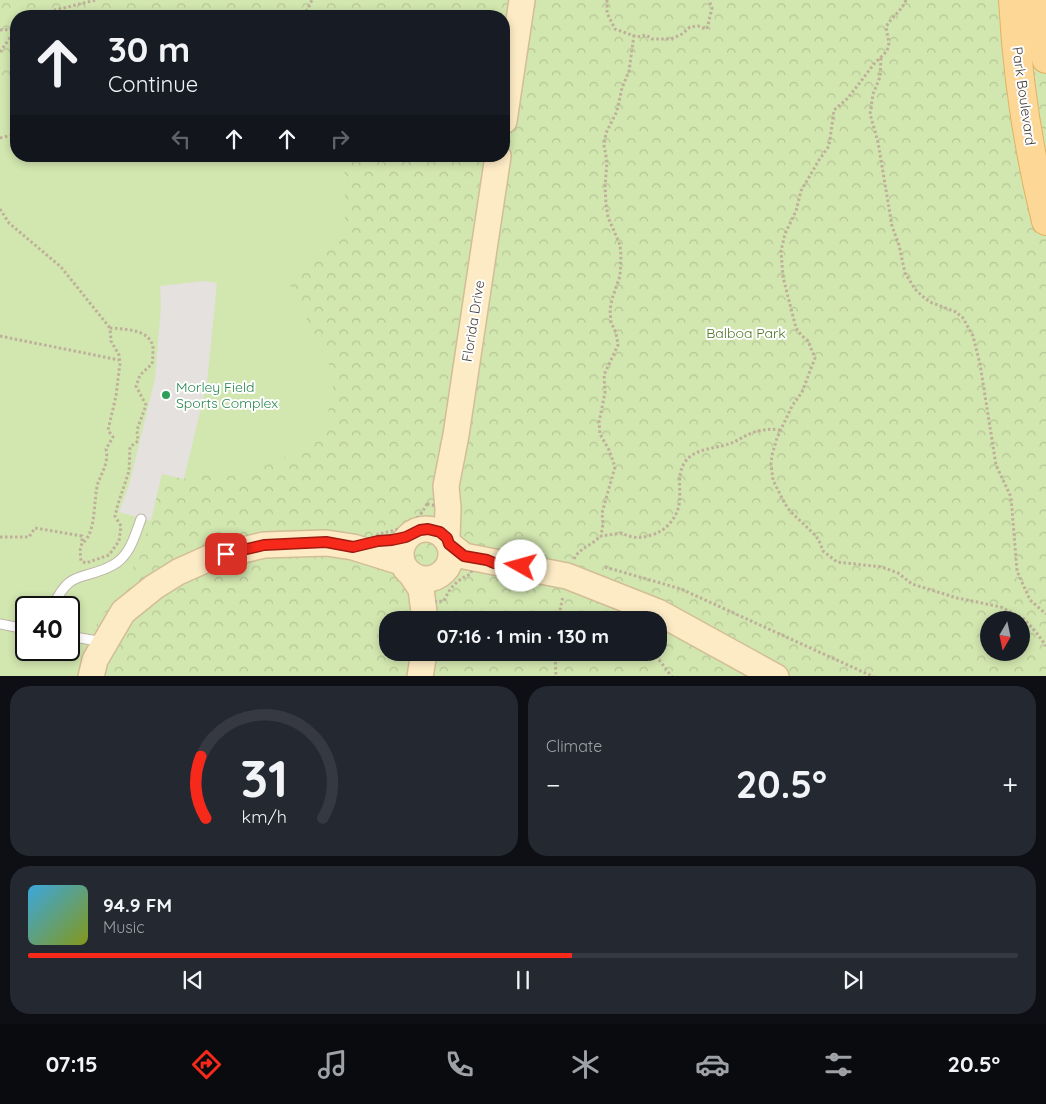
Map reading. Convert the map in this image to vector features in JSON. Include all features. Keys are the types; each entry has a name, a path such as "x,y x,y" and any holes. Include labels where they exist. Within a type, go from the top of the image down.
{"main road":[{"name":"Park Boulevard","path":"1013,0 1015,36 1025,111 1037,185 1046,221"},
{"name":"Park Boulevard","path":"1040,0 1046,59"}],"street":[{"path":"510,81 522,0"},
{"name":"Florida Drive","path":"413,534 430,518 446,486 456,435 497,162"},
{"name":"Florida Drive","path":"446,486 448,541"},
{"path":"353,547 392,540 428,529 440,532 464,556 567,576 599,588 658,612 776,676"},
{"path":"413,534 402,544 406,568 421,590 424,611"},
{"path":"437,610 441,574 450,562 452,549 448,541"},
{"path":"91,676 95,660 123,612 154,587 178,572 207,559 264,545 326,542 353,547 406,568 419,578 487,566 494,563"},
{"path":"420,676 422,661"}],"lane":[{"path":"58,596 66,585 76,577 115,565 126,553 133,541 141,519"},
{"path":"0,624 15,626"},
{"path":"80,638 105,642"}],"path":[{"path":"55,10 96,0"},
{"path":"607,0 608,13 613,26 618,31 636,36 646,35 652,39 671,39 682,34 690,27 698,26 707,29 712,8 709,0"},
{"path":"906,0 903,8 890,20 886,27 889,43 887,51 874,64 848,98 834,110 829,146 801,191 796,211 783,243 783,277 786,294 796,328 808,341 814,358 802,392 792,406 774,446 770,464 773,480 790,511 816,536 822,552 837,562 882,567 898,574 912,584 958,598 1001,607 1024,620 1046,646"},
{"path":"634,35 630,71 622,88 617,111 606,133 604,145 607,162 606,204 608,217 620,245 621,256 620,276 610,310 611,322 616,333 618,345 604,375 604,393 599,422 600,434 609,450 615,467 602,512 604,524 600,536 622,533 640,538 659,532 669,524 677,513 680,500 681,474 685,461 690,456 702,450 734,442 752,432 770,429 781,430"},
{"path":"0,52 10,38"},
{"path":"881,57 880,77 873,94 870,114 878,142 892,226 899,245 905,273 922,296 930,302 956,312 963,318 972,336 980,364 996,465 1011,496 1017,571 1030,600 1046,614"},
{"path":"0,209 9,223 60,266 110,328 111,341 119,360 116,396 108,430 113,437 106,449 108,456 98,484 91,528 86,540 82,543"},
{"path":"0,537 29,537 35,528 82,536 81,561 86,563 110,555 119,541 121,526 115,516 129,471 130,447 138,441 137,430 146,405 136,386 140,375 152,364 153,345 145,334 110,328"},
{"path":"0,336 119,360"},
{"path":"378,534 398,529 415,521 427,504"},
{"path":"598,566 681,589 874,676"},
{"path":"437,610 449,589 471,574"},
{"path":"555,661 556,676"},
{"path":"661,661 672,676"}],"green space":[{"name":"Balboa Park","path":"0,0 1046,0 1046,676 0,676"},
{"name":"Morley Field Sports Complex","path":"10,87 10,162 343,162 345,176 345,223 323,254 288,281 335,377 328,413 318,436 296,452 242,476 195,475 184,479 162,474 140,557 97,624 75,676 0,676 0,89"}],"shaded area":[{"path":"204,281 217,283 207,383 184,479 162,474 151,521 119,512 129,485 155,379 161,306 160,286"}],"place":[{"name":"Morley Field Sports Complex","path":"166,395"}],"route":[{"path":"226,554 264,545 326,542 353,547 406,537 420,530 428,529 440,532 447,538 449,544 464,556 494,563 521,566"}]}
